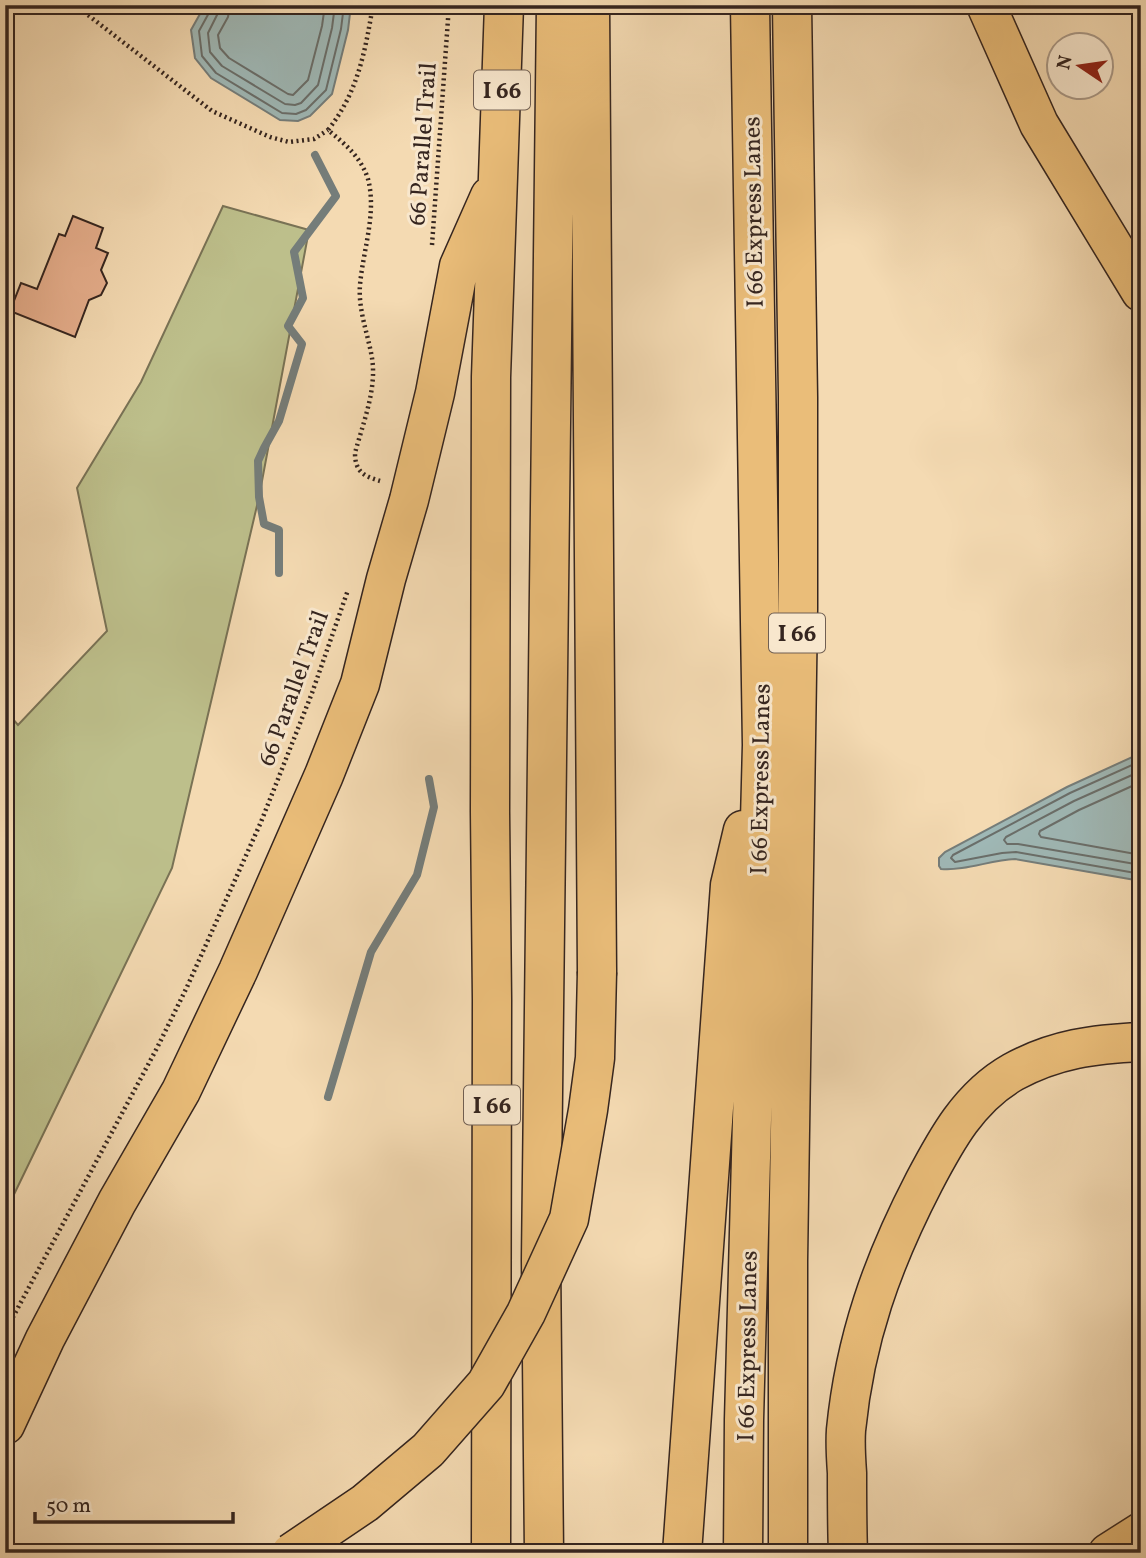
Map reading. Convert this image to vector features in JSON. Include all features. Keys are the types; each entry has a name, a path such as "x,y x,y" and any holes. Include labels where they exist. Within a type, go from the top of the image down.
{"highway":[{"name":"I 66","path":"491,1553 491,377 504,5"},
{"path":"544,1553 541,1260 556,5"},
{"path":"291,1553 365,1503 428,1450 485,1384 526,1313 569,1219 596,1058 590,5"},
{"name":"I 66 Express Lanes","path":"743,1553 744,1420 762,745 750,5"},
{"name":"I 66","path":"788,1553 788,1261 798,569 792,5"},
{"path":"986,5 1039,124 1141,292"},
{"path":"5,1425 117,1202 181,1091 238,971 329,764 360,684 409,500 435,393 459,266 499,175"},
{"path":"682,1553 730,884 762,745"},
{"path":"848,1553 846,1432 855,1369 870,1307 906,1217 950,1133 975,1100 1012,1073 1060,1052 1103,1044 1141,1042"},
{"path":"463,1553 491,1397"},
{"path":"1108,1553 1141,1532"}],"path":[{"path":"75,5 212,111 270,137 289,142 314,139 328,130 343,110 362,64 373,5"},
{"name":"66 Parallel Trail","path":"431,252 449,5"},
{"path":"328,130 349,148 362,164 371,197 360,286 372,361 372,383 355,461 362,474 380,481"},
{"name":"66 Parallel Trail","path":"5,1332 187,987 261,822 312,692 350,581"}],"green space":[{"path":"223,206 309,230 259,497 172,868 5,1213 5,710 18,725 107,631 77,488 141,382"}],"water":[{"path":"205,5 351,5 348,30 332,94 310,116 298,121 280,120 211,78 195,58 191,30"},
{"path":"1141,753 1141,881 1015,859 960,868 941,869 939,866 939,858 945,852 1067,787"}],"building":[{"path":"73,216 103,228 96,248 108,253 101,270 107,283 101,295 89,300 75,337 10,311 21,283 37,289 59,234 65,236"}],"waterway":[{"path":"279,573 279,530 264,524 259,497 258,461 279,421 302,344 288,326 303,298 294,252 336,196 315,155"},
{"path":"328,1097 371,952 417,875 434,807 429,779"}]}
